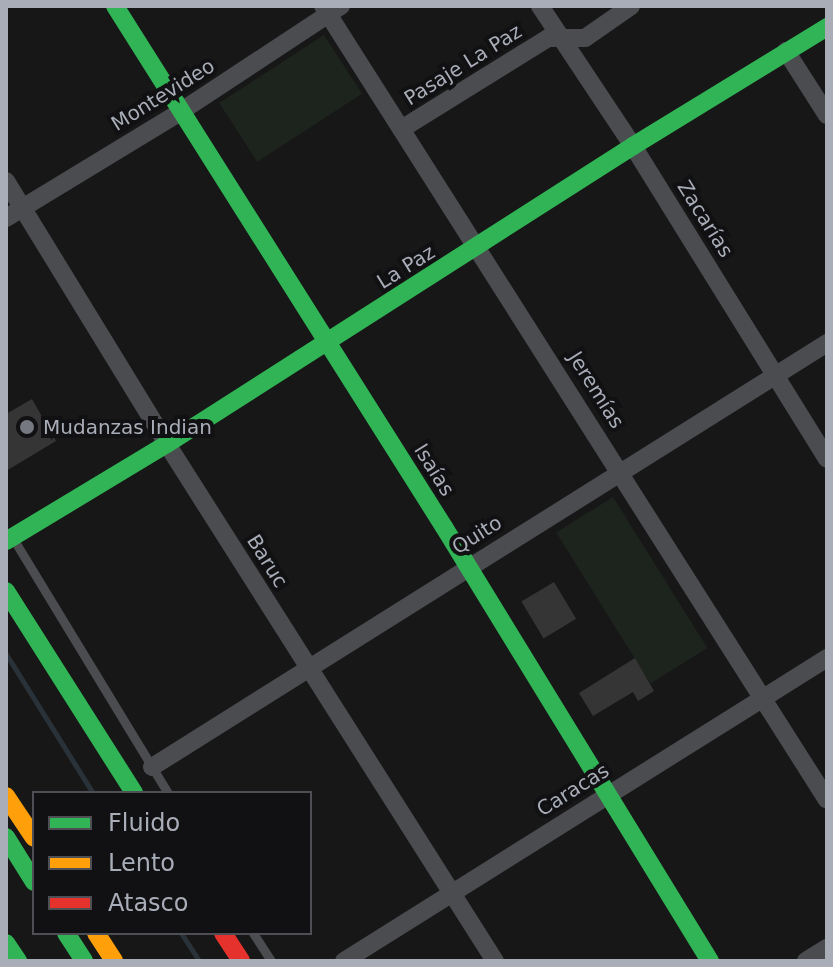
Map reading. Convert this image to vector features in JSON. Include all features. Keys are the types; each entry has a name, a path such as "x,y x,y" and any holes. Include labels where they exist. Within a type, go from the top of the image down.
{"main road":[{"name":"Isaías","path":"115,6 468,566 710,961"},
{"name":"La Paz","path":"8,535 167,444 633,146 827,27"},
{"path":"6,591 133,791"},
{"path":"6,796 32,835"},
{"path":"6,837 32,879"},
{"path":"67,935 84,961"},
{"path":"97,935 114,961"},
{"path":"224,935 241,961"},
{"path":"6,943 18,961"}],"street":[{"name":"Zacarías","path":"540,6 633,146 827,459"},
{"name":"Pasaje La Paz","path":"403,128 548,38 585,38 631,6"},
{"name":"Montevideo","path":"6,218 180,112 331,9"},
{"name":"Jeremías","path":"331,9 827,800"},
{"path":"786,51 827,115"},
{"name":"Baruc","path":"6,181 167,444 495,961"},
{"name":"Quito","path":"152,767 827,343"},
{"name":"Caracas","path":"344,961 827,658"},
{"path":"806,961 827,948"}],"lane":[{"path":"8,535 167,791"},
{"path":"254,935 271,961"}],"shaded area":[{"path":"324,35 362,94 257,162 219,103"},
{"path":"613,497 707,648 651,683 556,533"}],"building":[{"name":"Mudanzas Indian","path":"32,399 56,441 6,471 6,414"},
{"path":"554,582 576,619 544,638 521,602"},
{"path":"635,658 654,691 638,701 633,692 593,716 579,693"}],"waterway":[{"path":"6,654 92,791"},
{"path":"182,935 199,961"}],"traffic: fast":[{"path":"115,6 444,527 710,961"},
{"path":"6,541 167,444 633,146 827,27"},
{"path":"6,591 133,791"},
{"path":"6,837 32,879"},
{"path":"67,935 84,961"},
{"path":"6,943 18,961"}],"traffic: slow":[{"path":"6,796 32,835"},
{"path":"97,935 114,961"}],"traffic: jam":[{"path":"224,935 241,961"}],"place":[{"name":"Mudanzas Indian","path":"27,427"}]}
